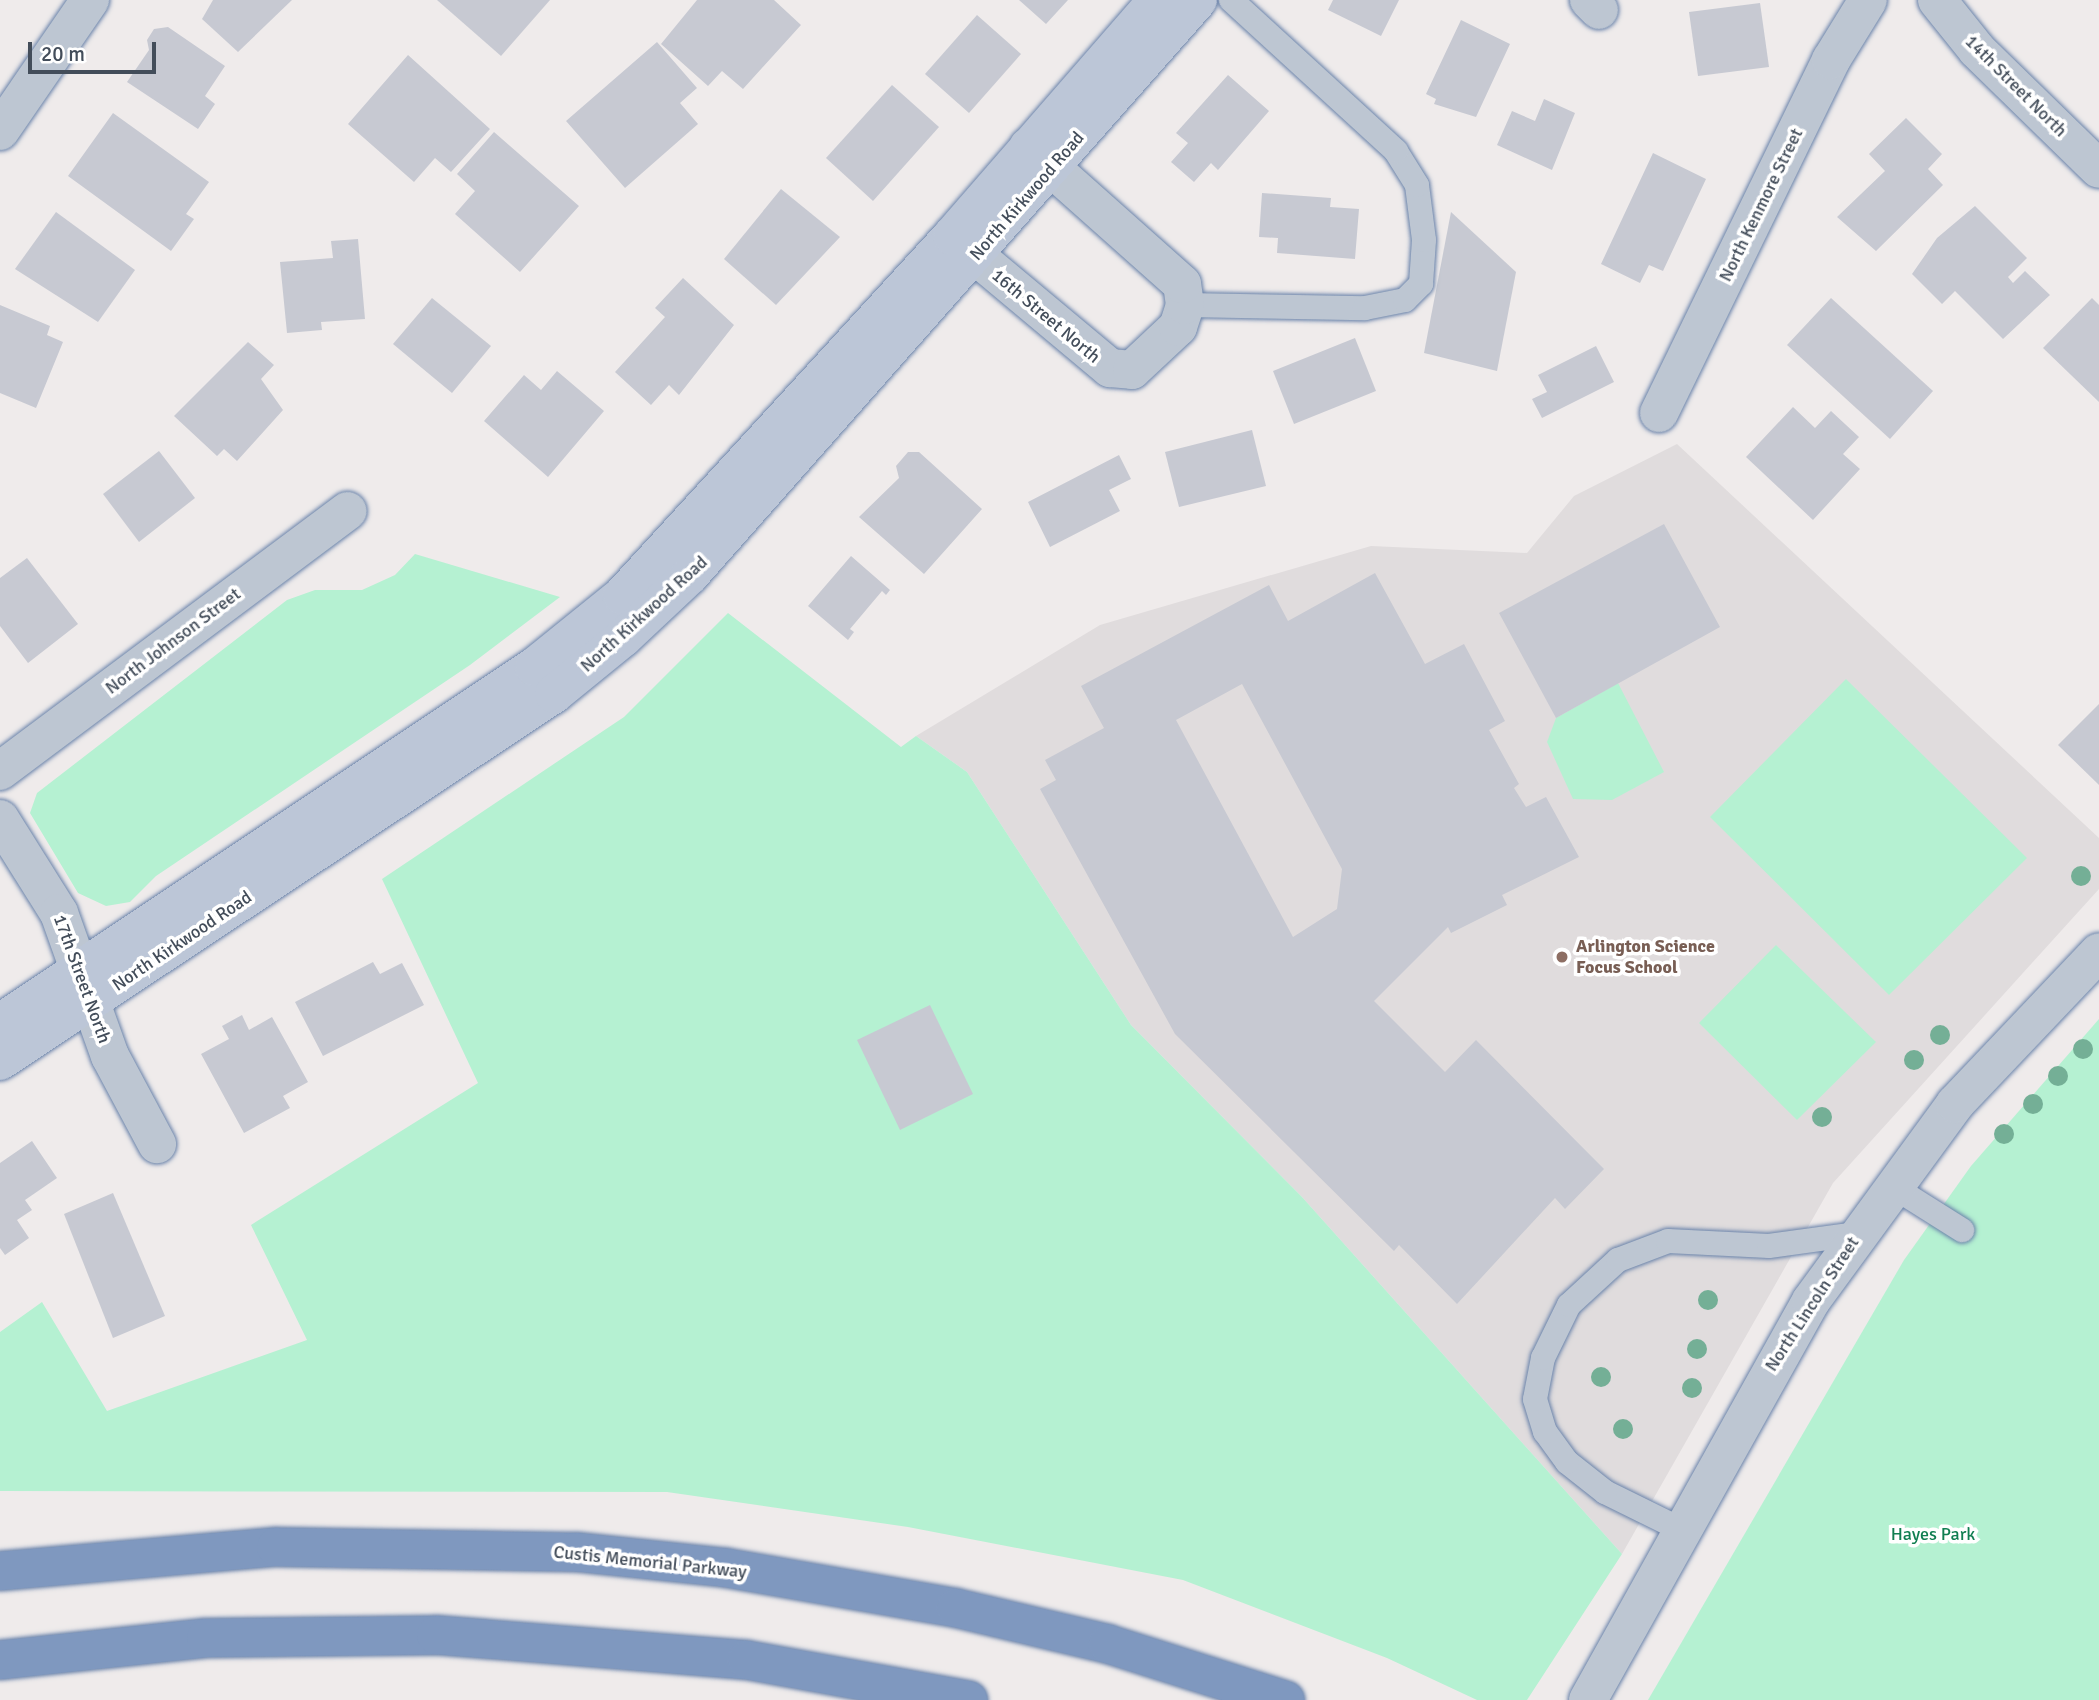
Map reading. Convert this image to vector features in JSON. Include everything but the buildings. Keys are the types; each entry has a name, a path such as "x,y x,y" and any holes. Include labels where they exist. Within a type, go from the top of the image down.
{"highway":[{"name":"Custis Memorial Parkway","path":"0,1571 276,1547 576,1552 727,1568 956,1608 1108,1644 1285,1700"},
{"path":"0,1660 206,1638 436,1635 747,1660 968,1700"}],"main road":[{"name":"North Kirkwood Road","path":"0,1061 85,987 534,667 622,596 963,246 1040,157 1157,0"},
{"name":"North Kirkwood Road","path":"1040,157 1198,0"},
{"name":"North Kirkwood Road","path":"0,1023 85,987"}],"street":[{"path":"0,131 90,0"},
{"name":"North Kenmore Street","path":"1659,412 1831,60 1868,0"},
{"name":"14th Street North","path":"1937,0 1977,50 2099,169"},
{"path":"1040,157 1182,284 1185,305"},
{"name":"16th Street North","path":"963,246 1110,368 1132,370 1153,355 1178,327 1185,305"},
{"name":"North Johnson Street","path":"0,771 347,511"},
{"name":"17th Street North","path":"0,819 59,913 110,1056 156,1144"},
{"name":"North Lincoln Street","path":"1588,1700 1765,1376 1857,1234 1955,1104 2099,952"}],"lane":[{"path":"1185,305 1366,307 1405,300 1420,284 1424,240 1417,185 1396,151 1231,0"},
{"path":"1892,1186 1962,1230"},
{"path":"1682,1530 1605,1492 1567,1462 1545,1432 1535,1399 1543,1358 1569,1305 1618,1260 1668,1241 1769,1246 1857,1234"}],"shaded area":[{"name":"Arlington Science Focus School","path":"1677,444 2099,838 2099,889 1833,1183 1622,1554 1302,1197 1131,1025 967,772 916,736 1100,625 1371,546 1527,553 1574,496"}],"green space":[{"path":"415,554 560,597 470,665 156,876 130,902 106,906 78,893 30,813 37,793 287,600 315,590 362,590 395,575"},
{"path":"728,613 901,747 916,736 967,772 1131,1025 1302,1197 1622,1554 1527,1700 1477,1700 1387,1658 1183,1580 908,1527 667,1492 0,1491 0,1332 42,1302 107,1411 307,1340 251,1225 478,1083 382,879 624,717"},
{"path":"1846,679 2027,858 1889,995 1710,817"},
{"path":"1618,683 1664,772 1612,800 1573,799 1547,742 1556,718"},
{"path":"1776,945 1876,1042 1797,1120 1699,1023"},
{"name":"Hayes Park","path":"2099,1019 2099,1700 1648,1700 1904,1260 1971,1166"}],"place":[{"name":"Arlington Science Focus School","path":"1562,957"}]}
